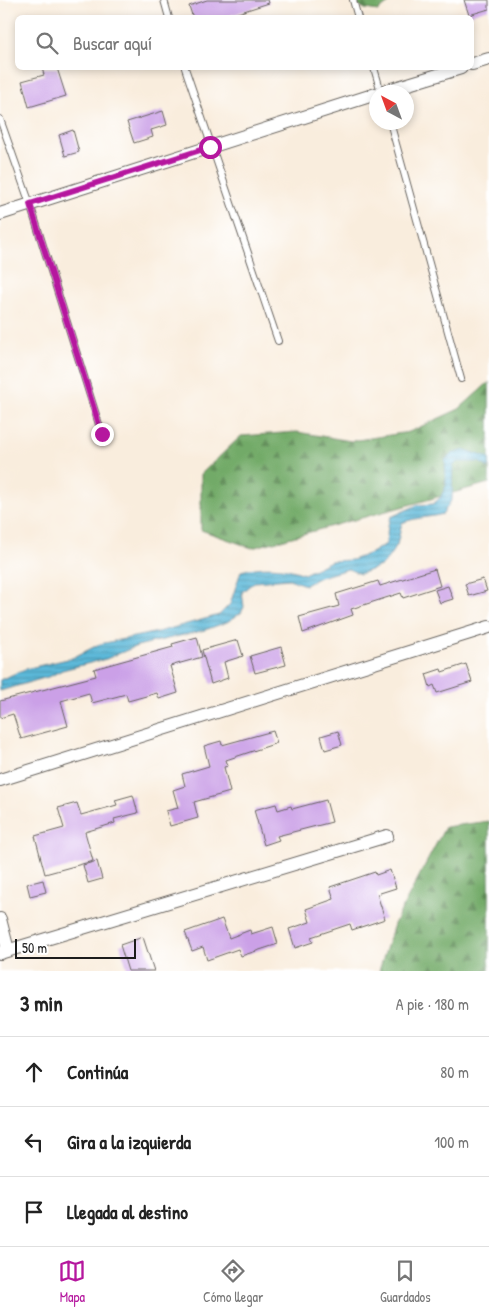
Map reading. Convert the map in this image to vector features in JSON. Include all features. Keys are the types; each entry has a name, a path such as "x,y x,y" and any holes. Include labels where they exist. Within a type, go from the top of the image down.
{"street":[{"path":"474,63 489,59"},
{"path":"405,85 454,70"},
{"path":"0,214 369,96"},
{"path":"0,780 489,627"},
{"path":"0,919 4,952 386,836"}],"lane":[{"path":"164,0 168,15"},
{"path":"353,0 357,15"},
{"path":"186,70 210,147 278,341"},
{"path":"375,70 380,85"},
{"path":"0,119 30,204 102,434"},
{"path":"392,130 461,379"}],"green space":[{"path":"354,0 393,0 378,11 365,9 354,3"},
{"path":"489,382 489,483 252,548 201,530 201,474 241,436 297,432 351,441 409,432 459,409"},
{"path":"489,821 489,971 379,971 394,924 445,827"}],"water":[{"path":"466,450 489,458 489,468 479,462 457,462 453,467 452,499 443,514 402,523 397,545 383,565 360,574 348,569 320,577 305,585 289,579 254,582 242,592 244,607 241,613 227,622 205,630 137,646 106,659 62,670 51,676 0,691 0,680 25,669 72,658 100,644 158,632 219,615 230,604 241,571 273,567 289,569 304,574 331,561 352,560 371,553 386,544 391,517 417,505 433,504 440,498 446,486 445,460 453,453"}],"building":[{"path":"207,0 268,0 269,3 231,15 192,15 189,6"},
{"path":"464,0 489,0 489,9 469,15"},
{"path":"43,70 58,70 66,96 29,107 22,81 44,75"},
{"path":"163,111 167,125 151,130 153,137 134,143 127,122"},
{"path":"73,130 79,152 65,156 59,135"},
{"path":"435,569 440,586 403,598 401,593 351,609 353,615 303,633 299,617 339,606 336,594 378,581 380,586"},
{"path":"483,579 487,591 469,596 465,584"},
{"path":"448,586 453,599 440,603 435,590"},
{"path":"197,637 202,657 170,666 178,693 159,699 157,693 128,701 126,694 92,703 89,693 61,701 68,726 21,739 13,714 0,718 0,701 96,676 94,669 173,647 172,644"},
{"path":"238,640 243,656 224,662 228,678 211,684 202,650"},
{"path":"281,647 286,665 255,673 250,656"},
{"path":"466,664 472,682 437,693 434,685 430,687 426,674 441,669 442,672"},
{"path":"273,731 277,743 226,760 228,766 224,767 230,792 194,802 198,818 170,826 166,811 178,808 173,790 185,786 182,774 209,766 204,746 221,741 222,745"},
{"path":"338,731 342,745 325,750 321,736"},
{"path":"133,795 138,813 114,819 115,823 85,832 93,861 45,874 35,836 64,828 58,808 77,803 81,815 117,805 115,800"},
{"path":"326,800 332,822 277,836 279,840 264,845 254,810 276,804 278,810 291,806 292,809"},
{"path":"97,861 102,879 88,883 83,865"},
{"path":"390,870 396,888 377,894 385,919 352,930 350,924 311,937 313,942 295,948 289,929 310,922 306,909 334,899 330,887 375,872 376,875"},
{"path":"43,880 46,892 30,896 27,884"},
{"path":"222,919 229,938 250,930 251,934 273,927 278,944 241,956 238,949 207,960 203,947 192,951 185,932"},
{"path":"143,937 154,971 128,971 120,945"}],"route":[{"path":"102,434 30,204 210,147"}]}
